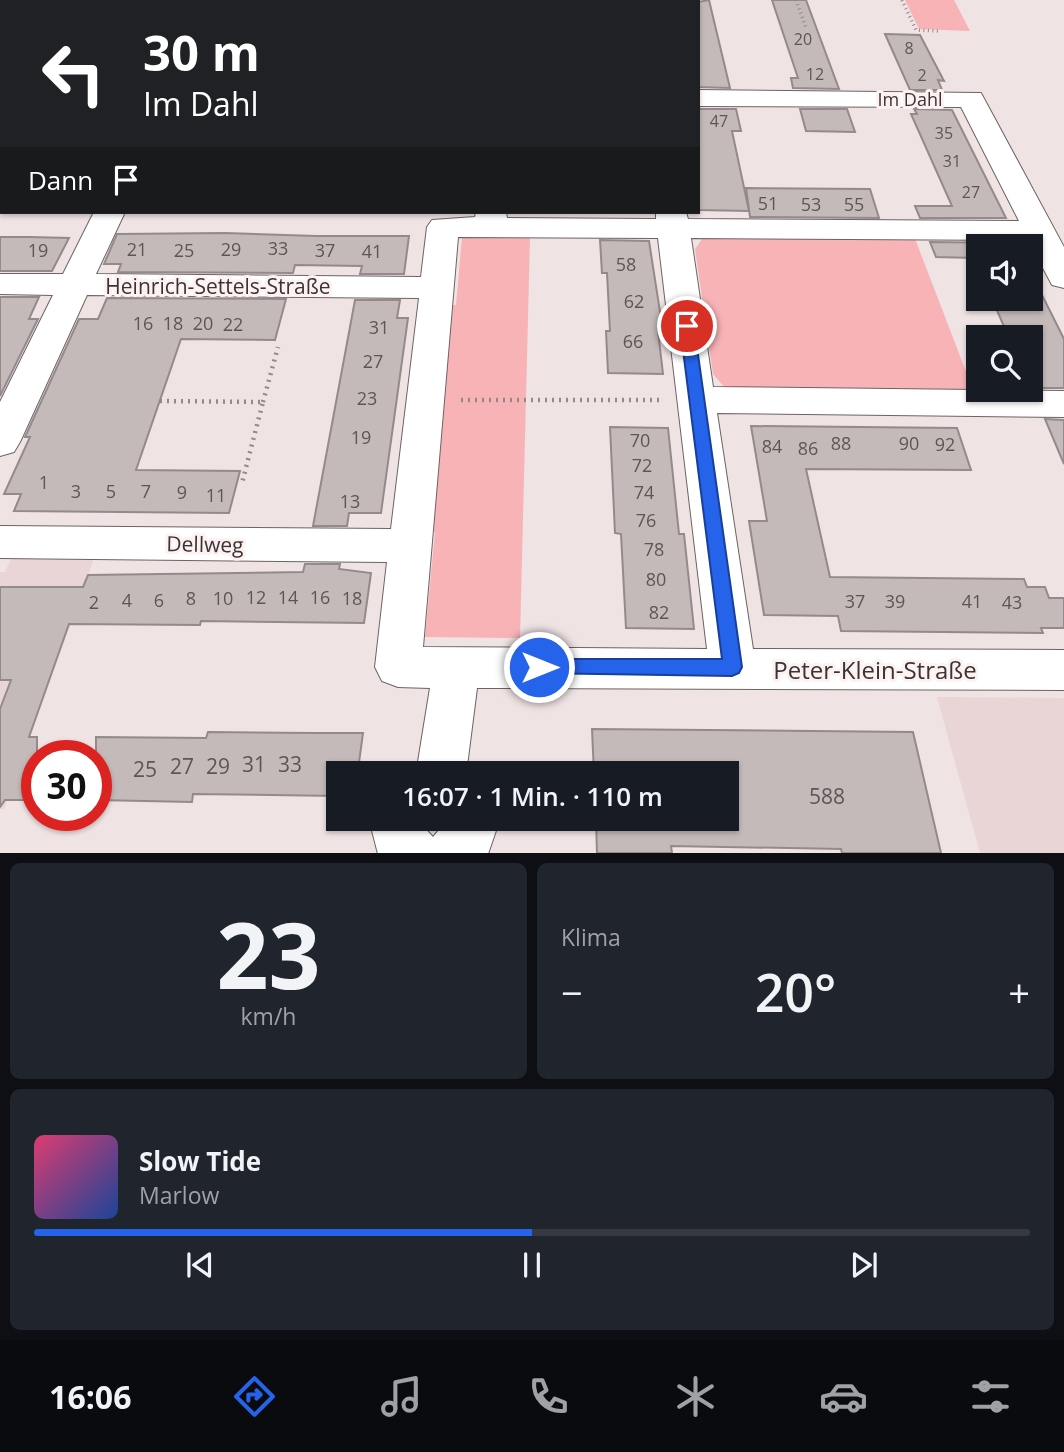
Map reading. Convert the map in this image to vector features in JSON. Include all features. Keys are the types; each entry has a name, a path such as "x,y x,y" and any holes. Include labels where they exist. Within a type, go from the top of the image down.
{"street":[{"name":"Im Dahl","path":"700,98 971,99 1064,278"},
{"path":"0,442 108,214"},
{"path":"443,761 456,667 398,667 443,227 491,219 673,220 1040,232"},
{"path":"673,220 732,667"},
{"name":"Heinrich-Settels-Straße","path":"0,284 437,288"},
{"path":"697,400 1064,404"},
{"name":"Dellweg","path":"0,542 410,546"},
{"name":"Peter-Klein-Straße","path":"456,667 1064,670"},
{"path":"410,845 470,835 471,831"}],"path":[{"path":"796,0 806,28"},
{"path":"902,0 916,30 938,30"},
{"path":"242,482 278,347"},
{"path":"425,399 697,400"},
{"path":"160,401 263,402"}],"shaded area":[{"path":"905,0 954,0 970,31 919,29"},
{"path":"709,236 914,236 966,372 966,395 726,389 713,374 695,249 702,239"},
{"path":"462,237 530,238 520,638 425,637 435,532 422,532 446,305 456,305"},
{"path":"14,552 96,553 29,740 21,740 21,762 4,809 0,809 0,572 5,572"},
{"path":"937,697 1064,698 1064,853 980,853"}],"building":[{"path":"709,0 730,88 700,87 700,2"},
{"path":"772,0 806,0 839,89 793,88 791,78 798,78"},
{"path":"885,34 920,35 944,81 938,80 942,90 910,90"},
{"path":"700,109 736,109 741,131 732,131 749,211 700,210"},
{"path":"800,109 847,109 855,132 806,131"},
{"path":"914,109 952,110 1006,218 920,218 915,206 952,206 911,114 917,114"},
{"path":"746,188 870,189 879,218 750,217"},
{"path":"117,234 409,236 404,274 360,274 362,266 295,265 293,273 118,272 121,264 104,264"},
{"path":"0,237 69,238 52,271 0,271"},
{"path":"600,240 649,241 663,331 658,331 663,374 608,373 606,331 610,331 607,273 602,273"},
{"path":"930,242 966,242 966,258 936,257"},
{"path":"0,297 39,297 29,319 38,319 0,396"},
{"path":"1043,297 1064,339 1064,388 1043,388 1043,325 1003,325 997,311 1043,311"},
{"path":"107,298 286,299 275,340 181,339 136,470 240,471 229,513 14,511 21,494 4,494 30,437 25,437 79,319 98,319"},
{"path":"355,300 400,300 397,318 408,318 381,513 349,513 347,526 313,526"},
{"path":"1045,419 1064,420 1064,464"},
{"path":"751,426 957,428 971,470 806,469 830,577 1024,579 1027,587 1045,587 1049,598 1064,598 1064,628 1041,628 1043,633 841,631 838,616 764,615 749,521 767,521"},
{"path":"610,427 668,428 679,534 684,534 694,629 626,628 621,534 615,533"},
{"path":"305,564 340,564 339,569 371,573 364,623 201,621 200,625 69,624 29,737 37,737 37,740 21,740 21,800 5,800 0,807 0,709 11,680 0,680 0,587 83,587 88,575 303,572"},
{"path":"592,729 913,732 941,853 842,853 841,849 671,846 672,853 597,853 596,831 739,831 739,761 593,761"},
{"path":"208,732 363,733 359,761 326,761 326,796 193,794 192,802 112,800 112,740 96,740 96,737 206,738"}],"route":[{"path":"539,667 732,667 687,326"}]}
